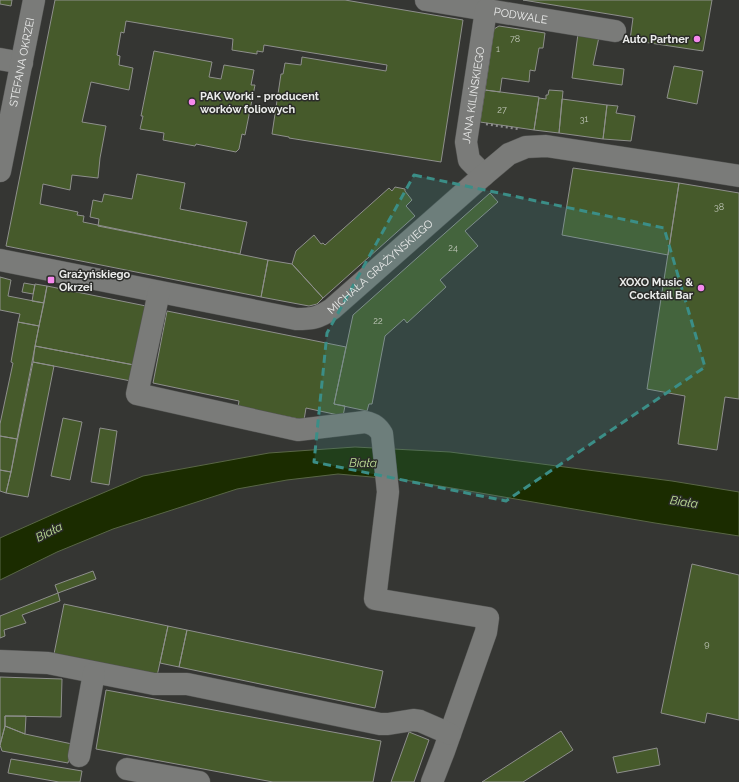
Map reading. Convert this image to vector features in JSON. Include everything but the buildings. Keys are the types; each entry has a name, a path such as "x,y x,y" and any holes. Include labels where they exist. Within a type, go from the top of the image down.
{"street":[{"name":"STEFANA OKRZEI","path":"0,170 34,0"},
{"name":"PODWALE","path":"426,0 615,31"},
{"name":"JANA KILIŃSKIEGO","path":"484,175 469,160 466,142 486,10"},
{"path":"0,59 22,63"},
{"name":"MICHAŁA GRAŻYŃSKIEGO","path":"0,260 296,319 311,319 321,316 332,309 509,154 526,147 546,146 739,176"},
{"path":"159,292 137,394 298,430 365,422 372,424 378,428 382,434 388,492 375,599 488,618 486,632 432,782"},
{"path":"0,661 48,663 154,684 187,684 380,724 413,720 450,734"},
{"path":"79,756 94,673"},
{"path":"128,769 199,782"}],"path":[{"path":"478,123 525,130"}],"highlighted area":[{"path":"414,175 664,228 705,367 506,501 314,462 327,333"}],"water":[{"name":"Biała","path":"355,447 450,452 672,481 739,492 739,536 405,480 338,474 287,480 237,489 113,529 57,552 0,580 0,538 143,476 269,453"}],"place":[{"name":"Auto Partner","path":"697,39"},
{"name":"PAK Worki - producent worków foliowych","path":"192,102"},
{"name":"Grażyńskiego Okrzei","path":"51,280"},
{"name":"XOXO Music & Cocktail Bar","path":"701,288"}]}
